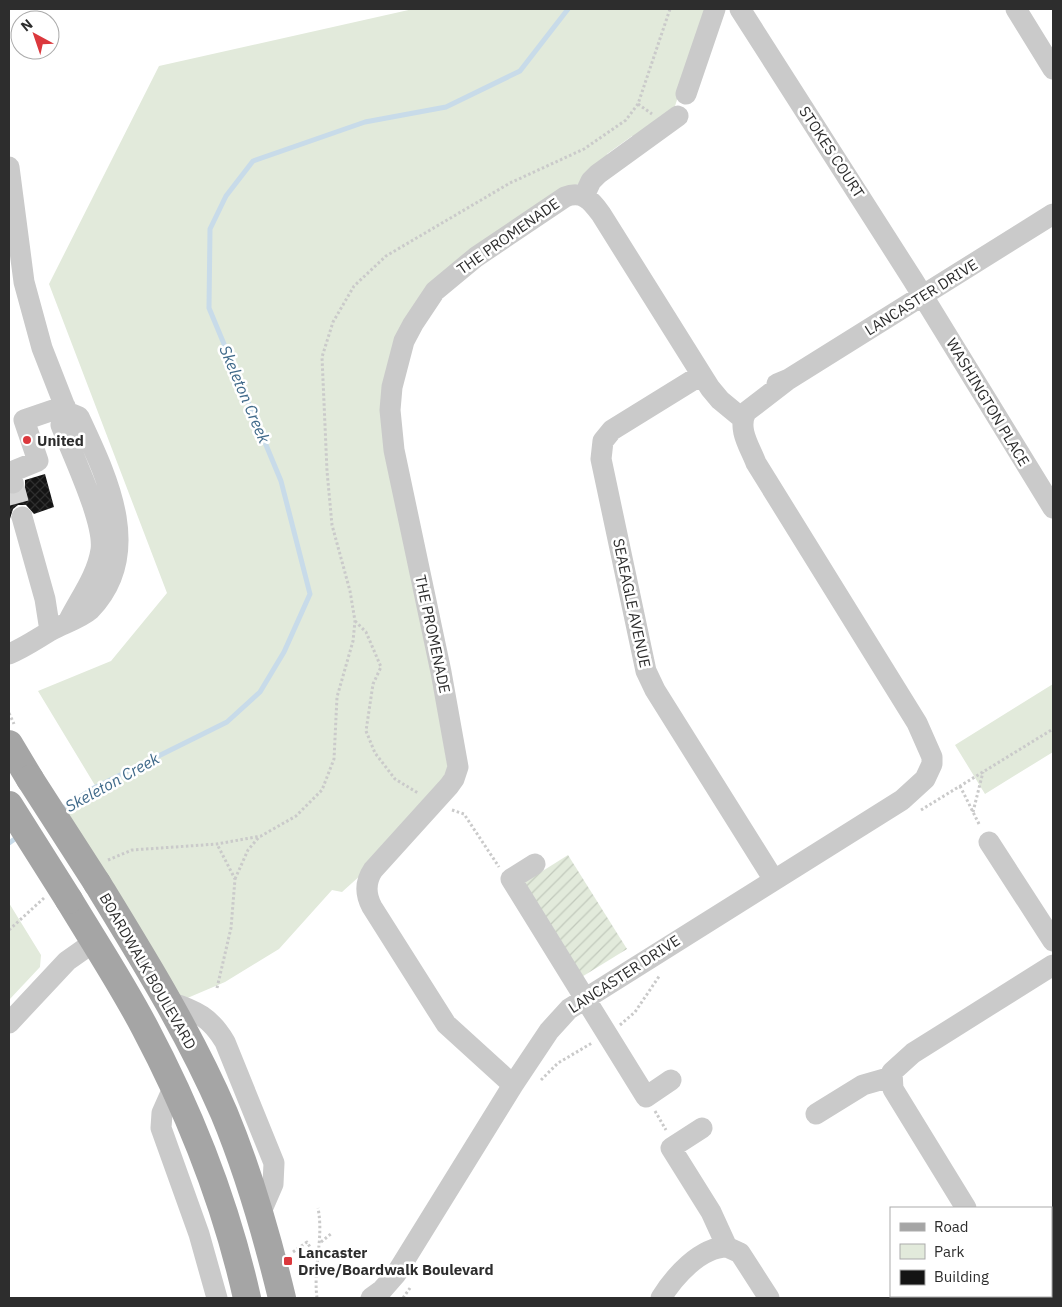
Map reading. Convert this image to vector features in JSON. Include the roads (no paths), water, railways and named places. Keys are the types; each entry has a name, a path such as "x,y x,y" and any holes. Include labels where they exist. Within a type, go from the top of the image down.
{"main road":[{"name":"BOARDWALK BOULEVARD","path":"9,744 30,779 102,872 170,1002 224,1112 260,1214 282,1298"},
{"name":"BOARDWALK BOULEVARD","path":"9,805 57,898 94,942 136,1011 174,1086 215,1189 247,1298"}],"street":[{"path":"686,94 715,9"},
{"name":"STOKES COURT","path":"740,9 923,295"},
{"path":"1018,9 1053,69"},
{"path":"678,116 598,174 591,181 584,196 601,214 701,375 717,397 738,415"},
{"path":"9,167 24,282 42,348 66,409 79,417 91,442 115,509 119,539 113,572 106,587 89,611 69,620 9,654"},
{"name":"THE PROMENADE","path":"513,1085 446,1024 367,895 367,882 373,870 441,806 454,779 458,757 391,430 392,387 397,362 413,324 435,291 476,257 565,197 573,194 584,196"},
{"name":"LANCASTER DRIVE","path":"371,1298 382,1290 396,1274 513,1085 559,1018 584,997 774,880 908,807 932,764 932,757 917,722 756,463 743,433 738,415 751,408 789,379 1053,214"},
{"name":"WASHINGTON PLACE","path":"923,295 1053,508"},
{"name":"SEAEAGLE AVENUE","path":"701,375 612,430 603,441 601,459 646,671 774,880"},
{"path":"13,483 11,472 38,461 24,420 66,409"},
{"path":"22,518 45,599 50,631"},
{"path":"989,842 1053,941"},
{"path":"535,864 511,880 646,1097 671,1080"},
{"path":"9,1023 67,961 94,942"},
{"path":"965,1207 897,1096 893,1089 891,1077 895,1068 913,1053 1053,966"},
{"path":"816,1114 864,1085 891,1077"},
{"path":"174,1086 162,1113 161,1128 199,1234 217,1298"},
{"path":"702,1128 671,1148 711,1212 728,1247 740,1253 769,1298"},
{"path":"661,1298 673,1278 684,1268 710,1252 728,1247"}],"waterway":[{"name":"Skeleton Creek","path":"60,810 92,789 227,722 260,692 284,652 310,594 281,481 209,308 210,229 226,196 253,161 365,122 446,107 520,71 568,9"},
{"name":"Skeleton Creek","path":"9,843 19,836"}],"tunnel":[{"path":"13,483 22,517"}],"place":[{"name":"United","path":"27,440"},
{"name":"Lancaster Drive/Boardwalk Boulevard","path":"288,1261"}]}
